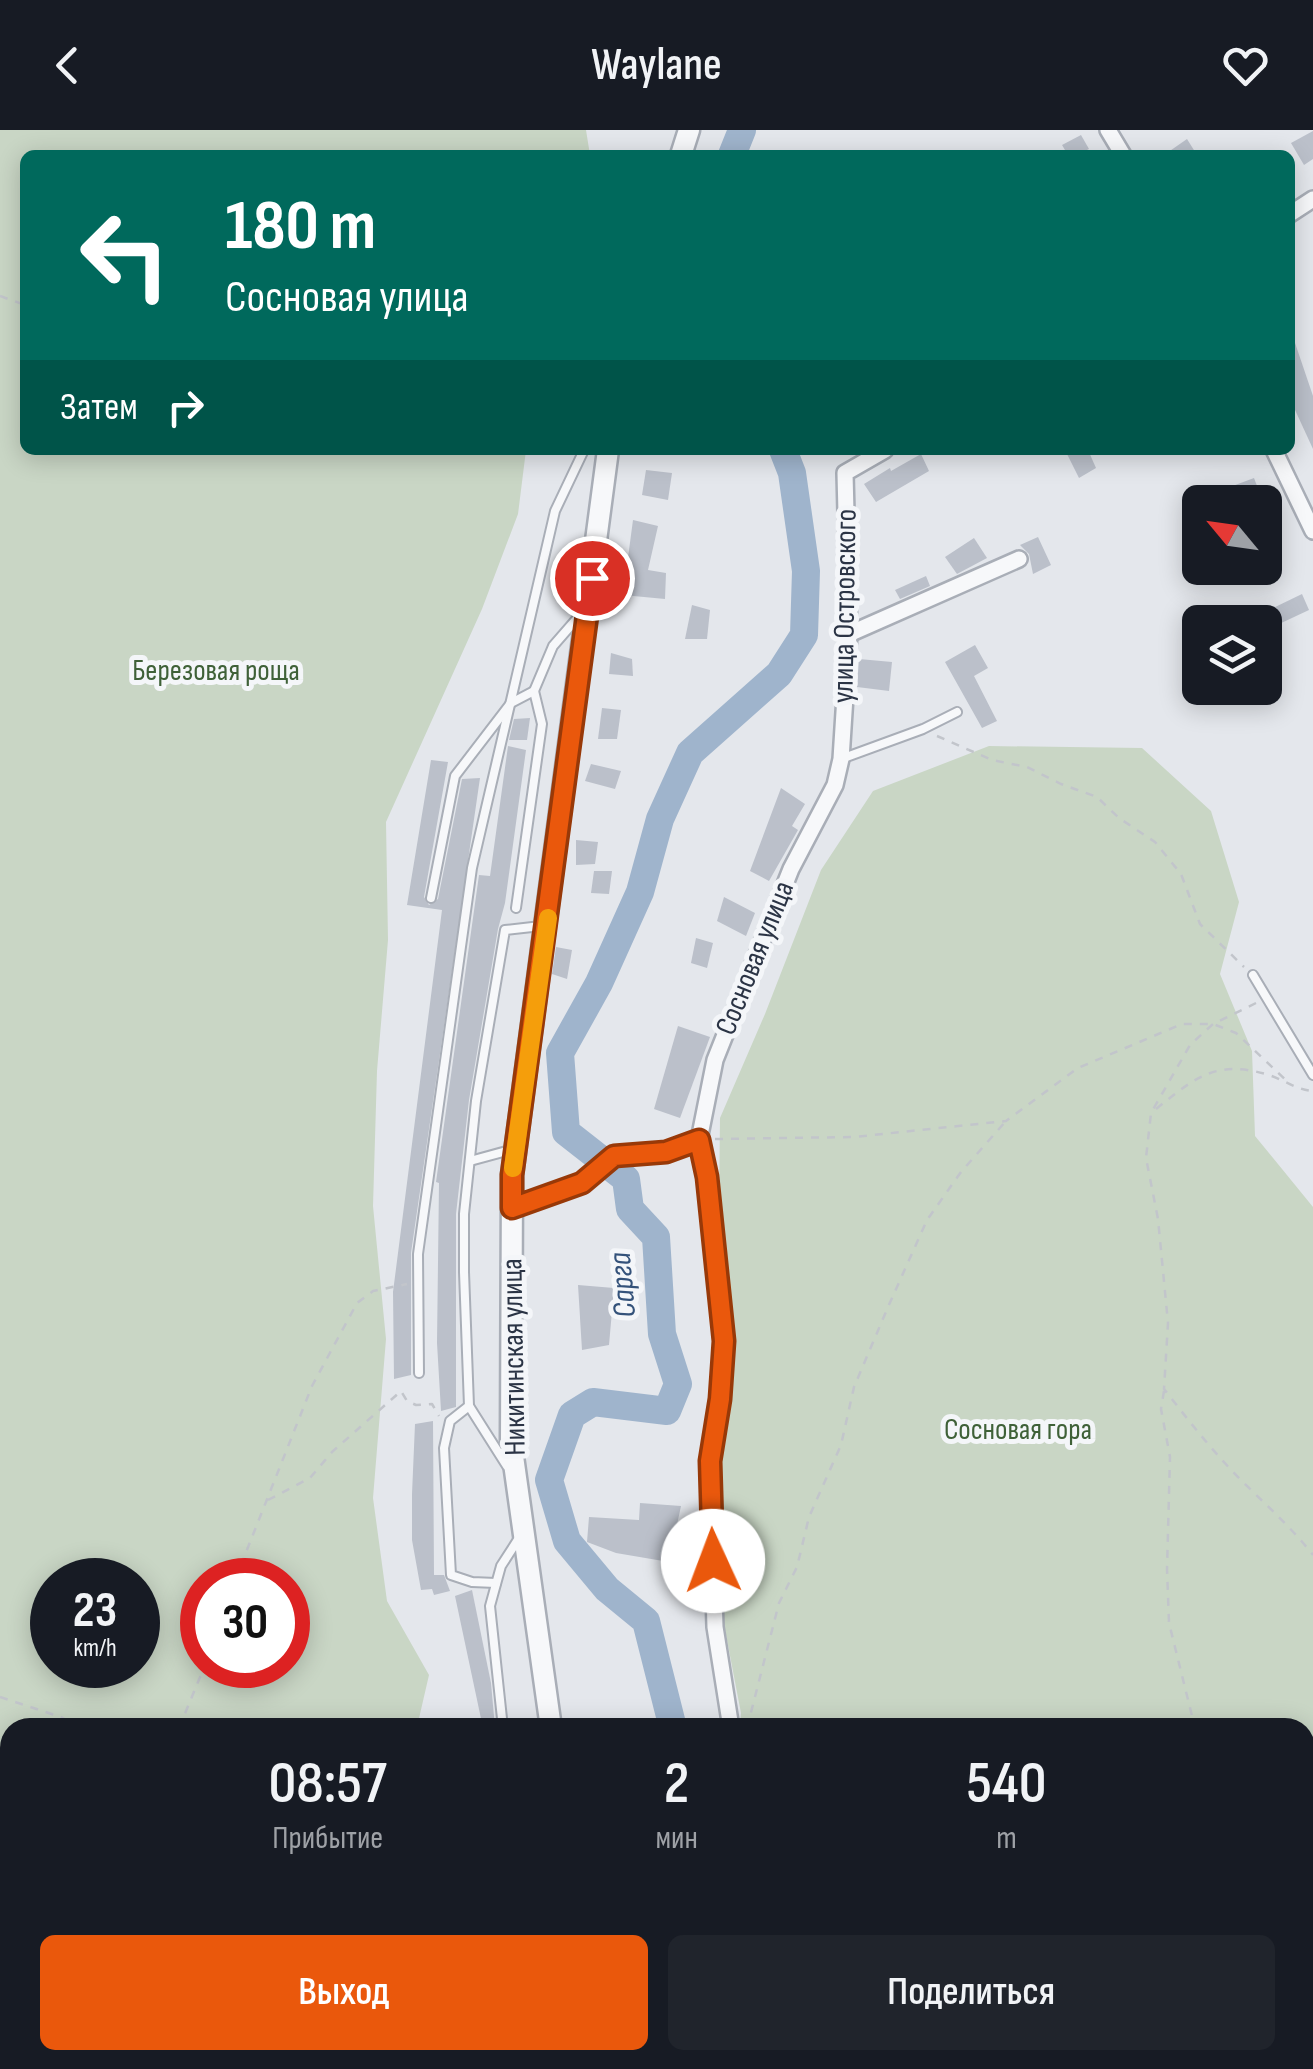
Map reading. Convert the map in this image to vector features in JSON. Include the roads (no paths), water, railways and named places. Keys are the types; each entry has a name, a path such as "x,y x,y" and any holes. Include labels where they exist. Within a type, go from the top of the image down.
{"street":[{"name":"Никитинская улица","path":"550,1718 510,1442 512,1208 516,1149 607,455"},
{"name":"улица Островского","path":"835,785 841,758 850,634 845,473 876,455"},
{"path":"1276,455 1313,531"},
{"path":"850,634 1019,558"},
{"name":"Сосновая улица","path":"729,1718 715,1627 710,1461 724,1341 707,1177 699,1140 716,1060 745,980 791,869 835,785"}],"lane":[{"path":"419,1373 418,1254 472,868 555,511 582,455"},
{"path":"516,908 542,724 534,691 553,646 588,609"},
{"path":"432,898 455,776 512,703 534,691"},
{"path":"841,758 923,730 958,712"},
{"path":"516,1478 470,1406 464,1252 476,1101 505,930 547,925"},
{"path":"1253,975 1313,1075"},
{"path":"512,1208 582,1183 614,1156 666,1152 699,1140"},
{"path":"470,1162 516,1149"},
{"path":"470,1406 450,1421 444,1448 451,1575 496,1584"},
{"path":"502,1718 490,1606 501,1566 523,1531"}],"waterway":[{"name":"Сарга","path":"734,150 742,130"},
{"name":"Сарга","path":"670,1718 646,1621 607,1589 567,1541 549,1480 572,1415 593,1402 667,1411 678,1384 662,1334 656,1237 630,1209 626,1179 566,1132 560,1053 599,983 640,892 660,819 690,753 779,674 804,635 806,571 792,473 785,455"}],"park label":[{"name":"Березовая роща","path":"216,671"},
{"name":"Сосновая гора","path":"1018,1430"}]}
